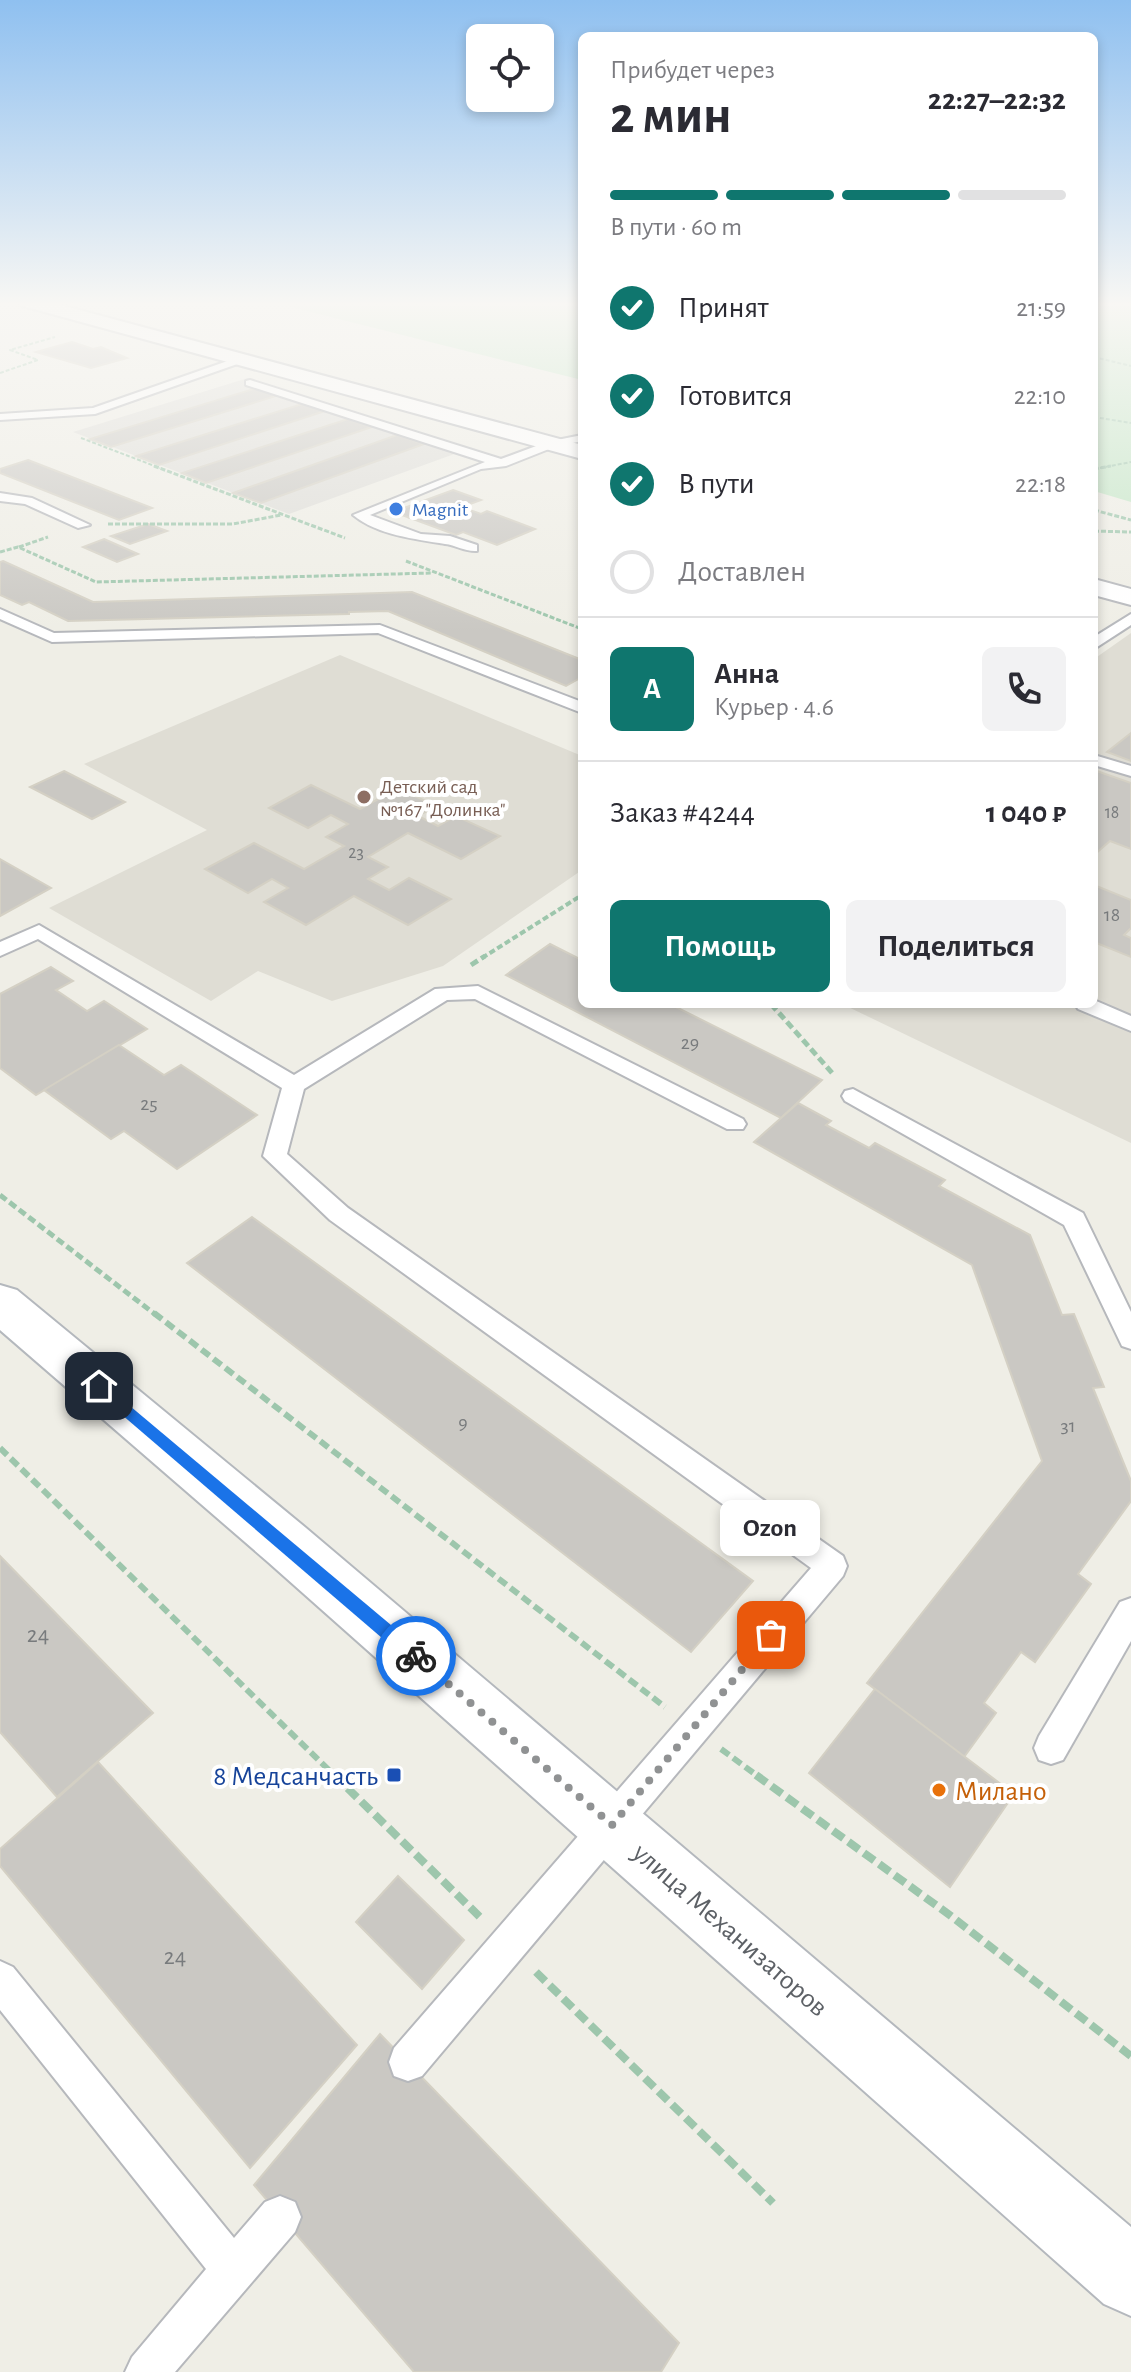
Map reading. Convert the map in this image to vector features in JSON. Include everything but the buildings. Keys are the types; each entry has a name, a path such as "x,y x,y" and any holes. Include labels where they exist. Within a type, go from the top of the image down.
{"street":[{"path":"431,412 578,451"},
{"path":"1098,588 1131,597"},
{"name":"улица Механизаторов","path":"2,1307 612,1825 1131,2277"}],"lane":[{"path":"21,412 35,417"},
{"path":"0,417 88,412"},
{"path":"340,412 523,470"},
{"path":"472,548 450,540 419,538 359,515 479,466 502,463 551,444 578,439"},
{"path":"0,497 28,501 83,525"},
{"path":"0,613 52,638 380,629 578,706"},
{"path":"1098,641 1131,618"},
{"path":"1098,761 1131,771"},
{"path":"0,950 39,931 294,1085"},
{"path":"408,2062 832,1566 339,1214 275,1156 294,1085 442,994 478,992 735,1124"},
{"path":"1094,1008 1131,1024"},
{"path":"853,1096 1074,1219 1131,1339"},
{"path":"1051,1748 1131,1612"},
{"path":"0,1980 233,2270"},
{"path":"147,2372 280,2217"}],"path":[{"path":"1098,418 1131,423"},
{"path":"81,438 348,539"},
{"path":"1098,468 1131,462"},
{"path":"1098,511 1131,520"},
{"path":"83,525 233,524 282,514"},
{"path":"1098,531 1131,532"},
{"path":"0,552 18,547 96,582 437,573"},
{"path":"400,559 578,627"},
{"path":"442,994 461,972 578,898"},
{"path":"775,1008 853,1096"},
{"path":"0,1195 691,1728 951,1916 1131,2056"},
{"path":"0,1448 773,2203"}],"shaded area":[{"path":"139,412 352,412 468,449 289,514 73,432"},
{"path":"1131,633 1131,1143 850,1008 1098,1008 1098,656"},
{"name":"Детский сад №167 \"Долинка\"","path":"340,655 578,754 578,873 443,966 332,1001 258,971 211,1001 49,908 207,830 84,764"}],"green space":[{"path":"1098,412 1131,412 1131,502 1098,492"}],"way so far":[{"path":"416,1656 612,1825 771,1635"}],"place":[{"name":"Magnit","path":"396,509"},
{"name":"Детский сад №167 \"Долинка\"","path":"364,797"},
{"name":"Ozon","path":"771,1635"},
{"name":"8 Медсанчасть","path":"394,1775"},
{"name":"Милано","path":"939,1790"}],"route":[{"path":"99,1386 416,1656"}]}
